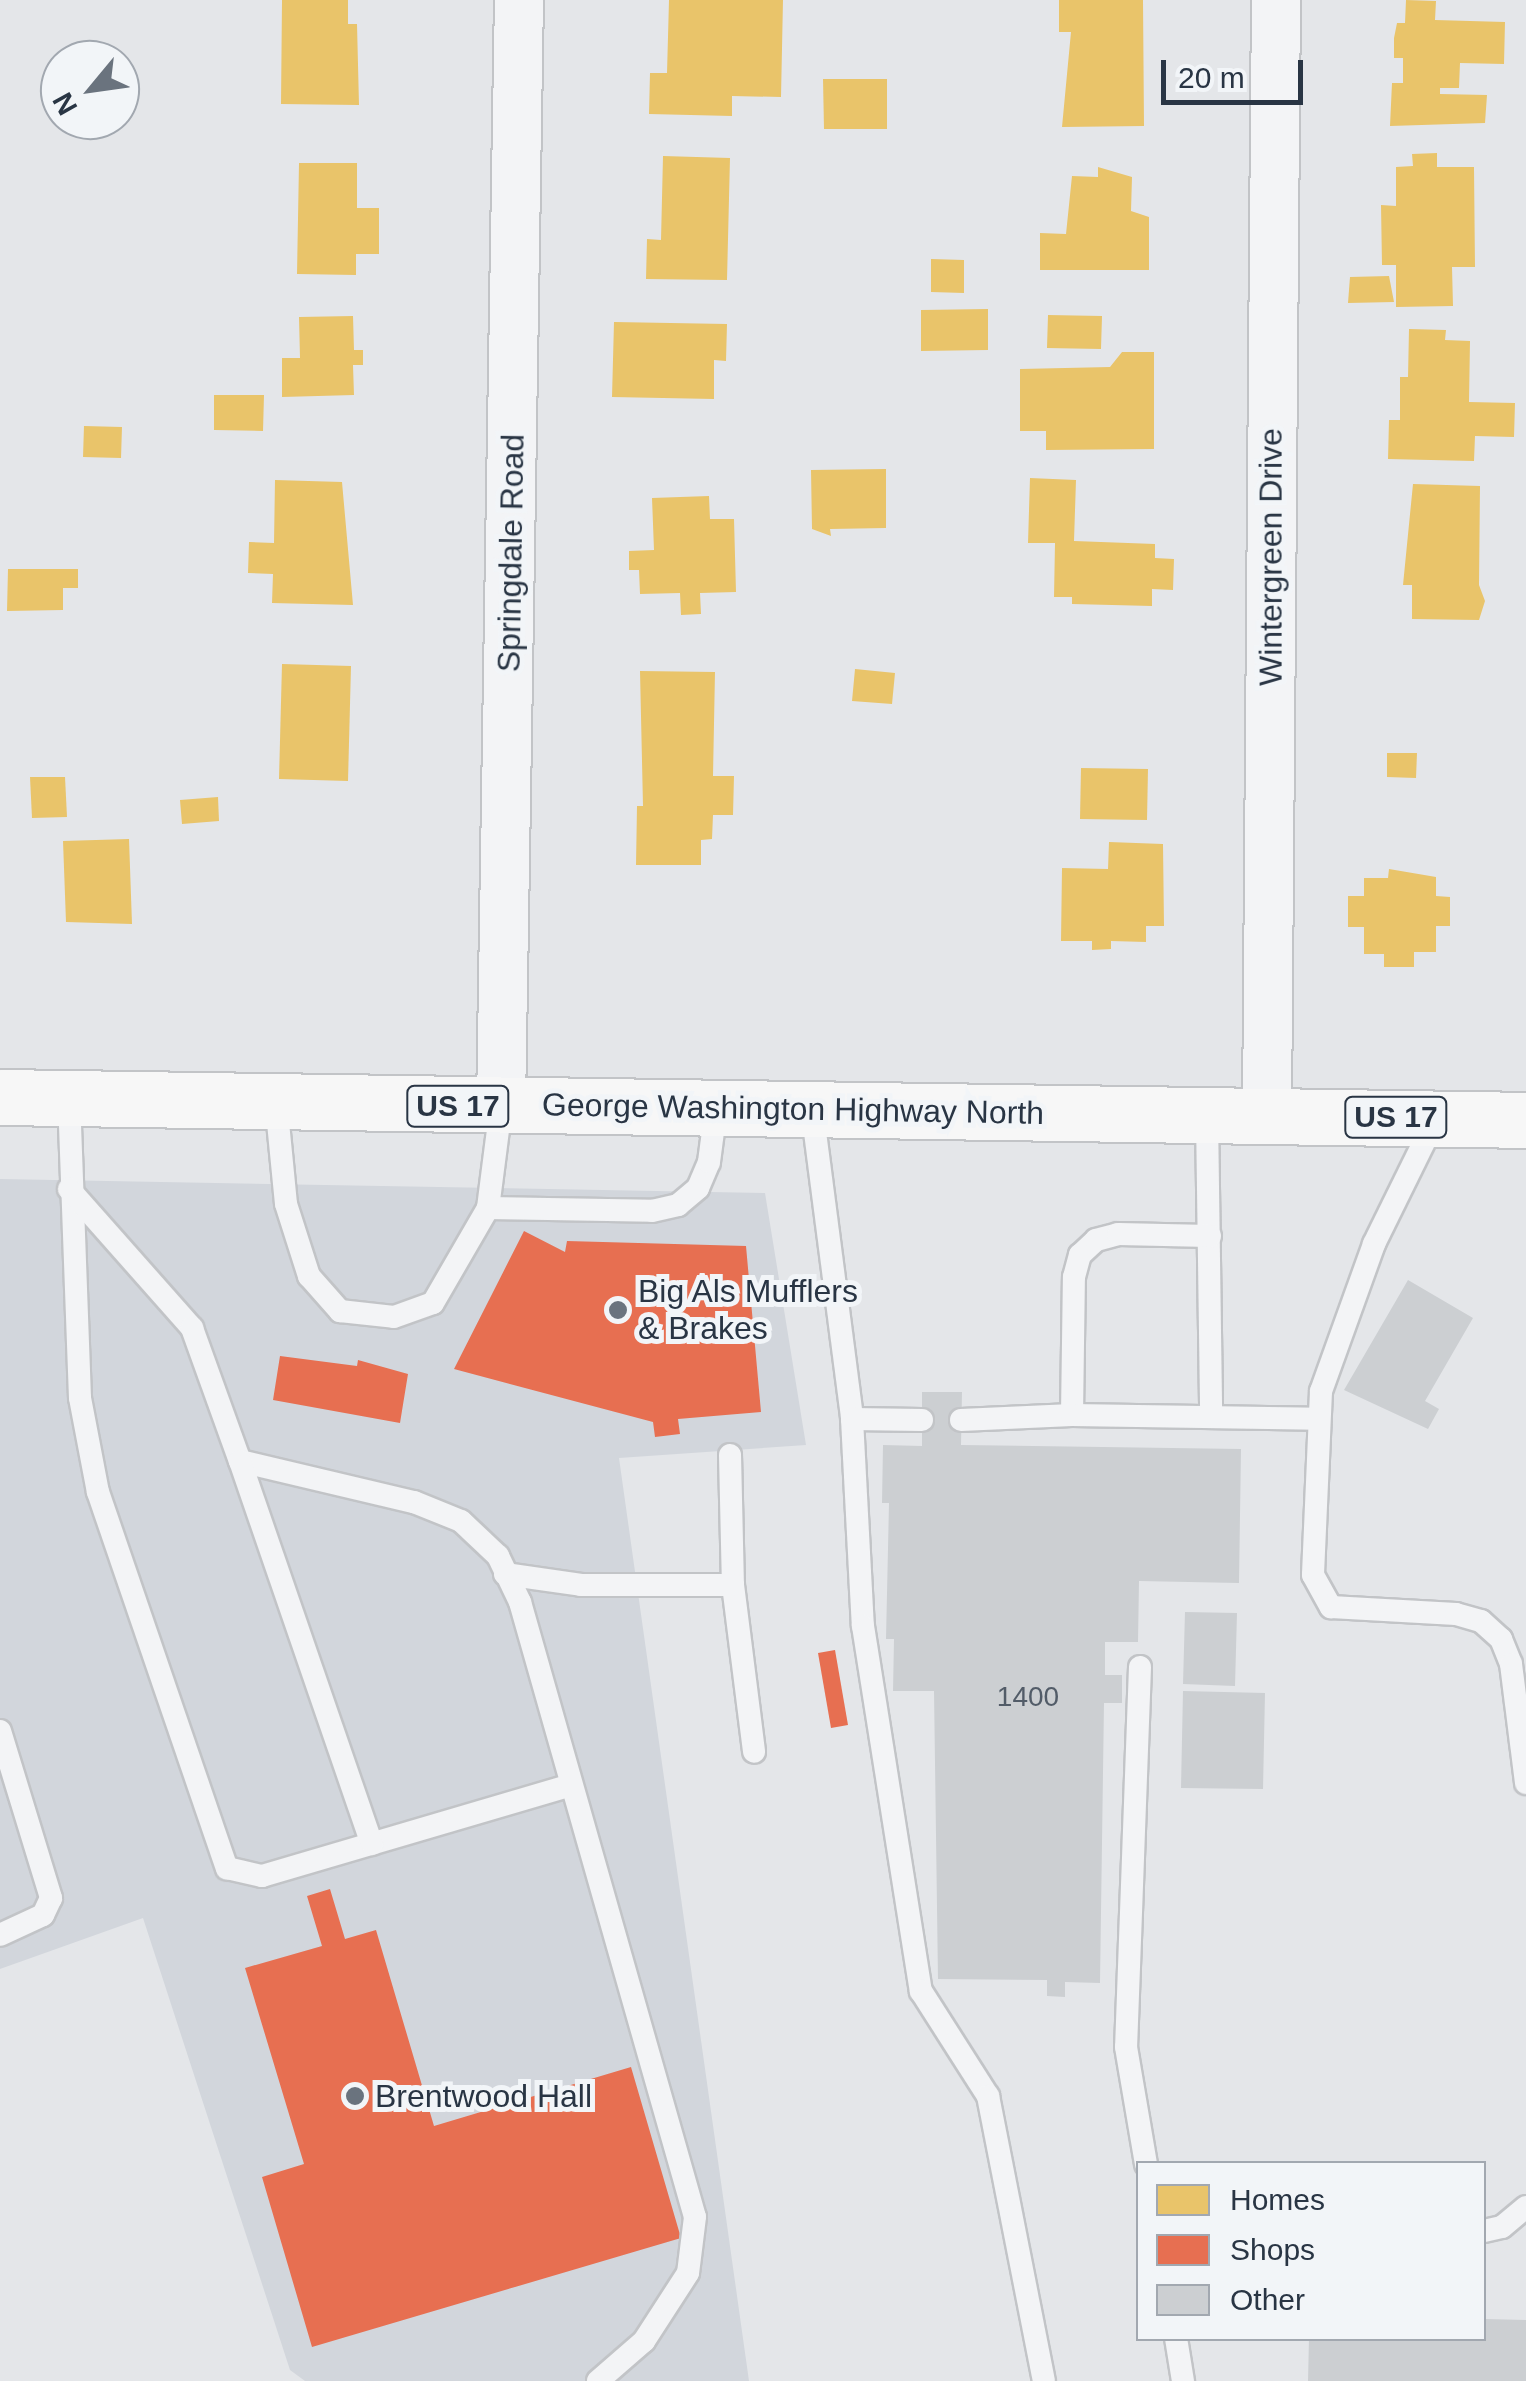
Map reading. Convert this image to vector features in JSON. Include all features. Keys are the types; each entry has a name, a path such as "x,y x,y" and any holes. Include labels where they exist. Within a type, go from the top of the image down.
{"main road":[{"name":"George Washington Highway North","path":"0,1097 1207,1112 1526,1120"}],"street":[{"name":"Springdale Road","path":"502,1106 520,0"},
{"name":"Wintergreen Drive","path":"1267,1114 1276,0"}],"lane":[{"path":"69,1098 69,1189 80,1398 98,1492 217,1854 227,1868 262,1876 572,1784"},
{"path":"276,1102 286,1204 310,1276 340,1311 394,1317 433,1303 488,1208 502,1106"},
{"path":"488,1208 652,1212 678,1206 698,1188 709,1162 716,1108"},
{"path":"812,1110 852,1419 863,1626 921,1991 988,2096 1044,2381"},
{"path":"1207,1112 1211,1417"},
{"path":"1436,1118 1374,1244 1317,1419 1318,1594 1349,1612 1456,1614 1491,1630 1511,1664 1526,1783"},
{"path":"69,1189 192,1328 372,1844"},
{"path":"1072,1415 1080,1255 1096,1240 1118,1234 1210,1236"},
{"path":"962,1420 1072,1415 1317,1419"},
{"path":"852,1419 922,1420"},
{"path":"730,1455 733,1584 754,1752"},
{"path":"240,1462 414,1502 461,1521 498,1556 506,1574 572,1784 695,2217 688,2273 644,2341 598,2381"},
{"path":"506,1574 581,1585 733,1584"},
{"path":"1140,1667 1126,2047 1145,2161"},
{"path":"0,1730 51,1898 43,1915 0,1934"},
{"path":"1486,2231 1502,2227 1526,2208"},
{"path":"1176,2341 1183,2381"}],"shaded area":[{"path":"0,1179 765,1193 806,1445 619,1458 749,2381 305,2381 290,2370 143,1918 0,1969"}],"building: Homes":[{"path":"282,0 348,0 348,24 357,24 359,105 281,104"},
{"path":"669,0 783,0 781,97 732,96 732,116 649,114 650,73 667,73"},
{"path":"1059,0 1143,0 1144,126 1062,127 1071,32 1059,32"},
{"path":"1406,0 1436,1 1435,20 1505,22 1504,64 1460,63 1459,88 1440,88 1440,94 1487,95 1485,123 1390,126 1392,83 1403,83 1403,58 1394,58 1394,38 1397,23 1405,23"},
{"path":"823,79 887,79 887,129 824,129"},
{"path":"1437,153 1437,167 1474,167 1475,267 1452,267 1453,306 1396,307 1396,265 1382,265 1381,205 1396,206 1396,167 1413,166 1412,154"},
{"path":"663,156 730,158 727,280 646,279 647,239 661,240"},
{"path":"299,163 357,163 357,208 379,208 379,254 356,254 356,275 297,274"},
{"path":"1098,167 1132,177 1131,211 1149,217 1149,270 1040,270 1040,233 1066,234 1072,176 1098,177"},
{"path":"931,259 964,260 964,293 931,292"},
{"path":"1389,276 1394,302 1348,303 1350,277"},
{"path":"988,309 988,350 921,351 921,310"},
{"path":"1048,315 1102,316 1101,349 1047,348"},
{"path":"353,316 354,350 363,350 363,365 353,365 354,395 282,397 282,358 300,358 299,317"},
{"path":"614,322 727,324 726,361 714,360 714,399 612,397"},
{"path":"1409,329 1446,330 1445,340 1470,341 1469,402 1515,403 1514,437 1475,436 1474,461 1388,459 1389,420 1400,420 1400,377 1408,377"},
{"path":"1122,352 1154,352 1154,449 1046,450 1046,431 1020,431 1020,369 1110,367"},
{"path":"214,395 264,395 263,431 214,430"},
{"path":"84,426 122,427 121,458 83,457"},
{"path":"886,469 886,528 830,529 831,536 812,529 811,470"},
{"path":"1030,478 1076,480 1074,541 1155,544 1155,558 1174,559 1173,590 1152,589 1152,606 1072,604 1072,597 1054,597 1055,543 1028,543"},
{"path":"275,480 342,482 353,605 272,603 273,574 248,573 249,542 274,543"},
{"path":"1413,484 1480,486 1479,585 1485,601 1479,620 1412,619 1412,585 1403,585"},
{"path":"709,496 710,519 734,519 736,592 700,593 701,614 681,615 680,593 640,594 639,570 629,570 629,551 654,550 652,498"},
{"path":"8,569 78,569 78,588 63,588 63,610 7,611"},
{"path":"282,664 351,666 348,781 279,779"},
{"path":"855,669 895,673 892,704 852,701"},
{"path":"640,671 715,672 713,776 734,776 733,815 713,815 712,839 701,840 701,865 636,865 637,806 643,806"},
{"path":"1387,753 1417,753 1416,778 1387,777"},
{"path":"1081,768 1148,769 1147,820 1080,819"},
{"path":"30,777 65,777 67,817 32,818"},
{"path":"218,797 219,821 182,824 180,800"},
{"path":"129,839 132,924 66,922 63,841"},
{"path":"1109,842 1163,844 1164,926 1146,926 1146,942 1111,941 1111,949 1092,950 1092,941 1061,941 1062,868 1108,869"},
{"path":"1389,869 1436,877 1436,896 1450,897 1450,926 1436,926 1436,952 1414,952 1414,967 1384,967 1384,954 1364,954 1364,927 1348,927 1348,896 1364,896 1364,878 1388,878"}],"building: Shops":[{"name":"Big Als Mufflers & Brakes","path":"524,1231 565,1252 567,1241 746,1246 761,1412 678,1419 680,1434 655,1437 653,1422 454,1369"},
{"path":"280,1356 357,1366 358,1360 408,1374 400,1423 273,1400"},
{"path":"835,1650 848,1725 831,1728 818,1653"},
{"name":"Brentwood Hall","path":"330,1889 345,1939 376,1930 434,2126 631,2067 681,2238 312,2347 262,2177 304,2164 245,1968 322,1946 307,1896"}],"building: Other":[{"path":"1408,1280 1473,1318 1425,1401 1439,1409 1428,1429 1344,1390"},
{"path":"922,1392 962,1392 961,1445 1241,1449 1239,1583 1139,1581 1138,1642 1105,1642 1105,1675 1122,1675 1122,1703 1104,1703 1100,1983 1065,1982 1065,1997 1047,1996 1047,1980 938,1979 934,1691 893,1691 894,1639 886,1639 889,1503 882,1503 883,1445 922,1446"},
{"path":"1185,1612 1237,1613 1235,1686 1183,1684"},
{"path":"1183,1691 1265,1693 1263,1789 1181,1788"},
{"path":"1486,2319 1526,2320 1526,2381 1308,2381 1309,2341 1486,2341"}],"place":[{"name":"Big Als Mufflers & Brakes","path":"618,1310"},
{"name":"Brentwood Hall","path":"355,2096"}]}
